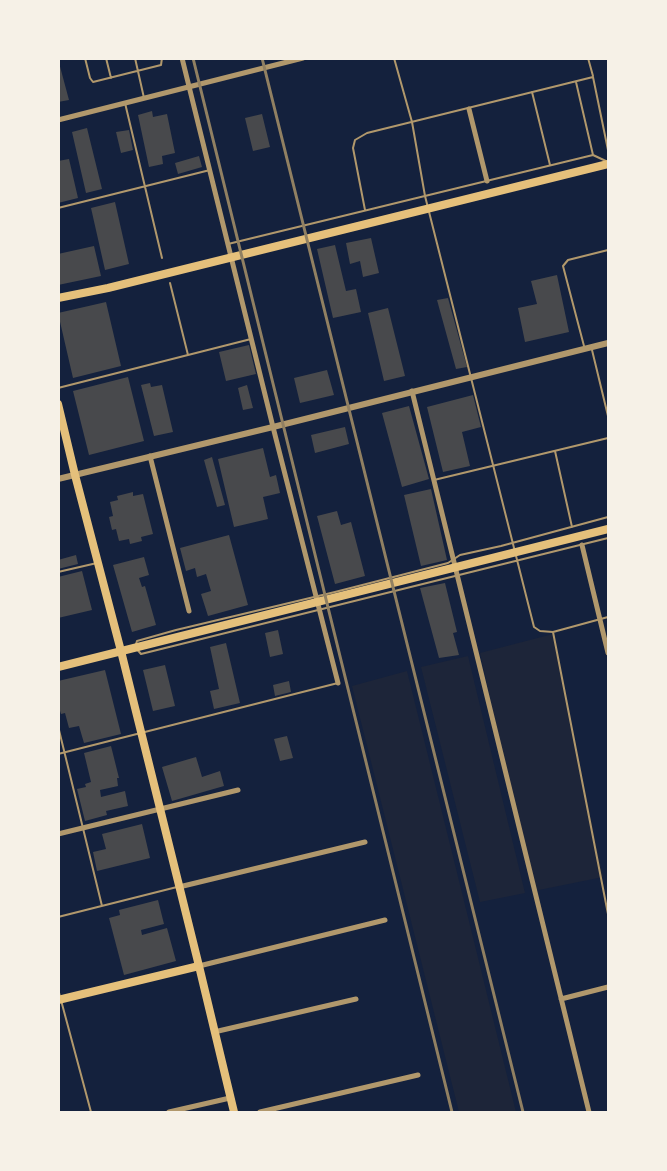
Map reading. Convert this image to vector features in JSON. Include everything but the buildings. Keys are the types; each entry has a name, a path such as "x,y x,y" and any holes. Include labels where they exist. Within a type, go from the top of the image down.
{"main road":[{"path":"58,298 108,288 609,163"},
{"path":"58,404 234,1113"},
{"path":"58,667 609,529"},
{"path":"60,1000 199,966"}],"street":[{"path":"182,58 338,683"},
{"path":"58,120 303,58"},
{"path":"469,109 487,181"},
{"path":"58,479 609,343"},
{"path":"412,391 589,1113"},
{"path":"150,456 189,611"},
{"path":"582,545 609,653"},
{"path":"58,834 238,789"},
{"path":"179,887 365,842"},
{"path":"199,966 385,920"},
{"path":"561,999 609,987"},
{"path":"214,1032 356,999"},
{"path":"260,1113 418,1075"},
{"path":"169,1113 230,1098"}],"lane":[{"path":"85,58 93,82 160,65 162,58"},
{"path":"106,58 111,78"},
{"path":"135,58 144,98"},
{"path":"394,58 412,122 425,196 534,627 540,631 553,632 609,617"},
{"path":"588,58 609,150"},
{"path":"365,210 353,148 355,140 366,133 593,77"},
{"path":"576,81 592,155"},
{"path":"532,92 550,165"},
{"path":"125,103 162,258"},
{"path":"228,244 592,155 609,163"},
{"path":"58,208 210,170"},
{"path":"609,250 568,260 563,266 609,416"},
{"path":"170,284 188,355"},
{"path":"58,388 251,339"},
{"path":"434,480 609,438"},
{"path":"555,451 572,527"},
{"path":"609,517 460,555 448,562 316,597 136,640 135,647 141,654 609,538"},
{"path":"58,572 97,563"},
{"path":"553,632 571,732 609,914"},
{"path":"58,753 338,683"},
{"path":"58,726 102,906"},
{"path":"58,917 179,887"},
{"path":"58,989 91,1113"}],"shaded area":[{"path":"553,634 603,877 534,891 480,653"},
{"path":"468,656 525,893 480,902 421,667"},
{"path":"407,671 516,1112 459,1112 352,686"}],"railway":[{"path":"193,58 452,1112"},
{"path":"262,58 523,1112"}]}
